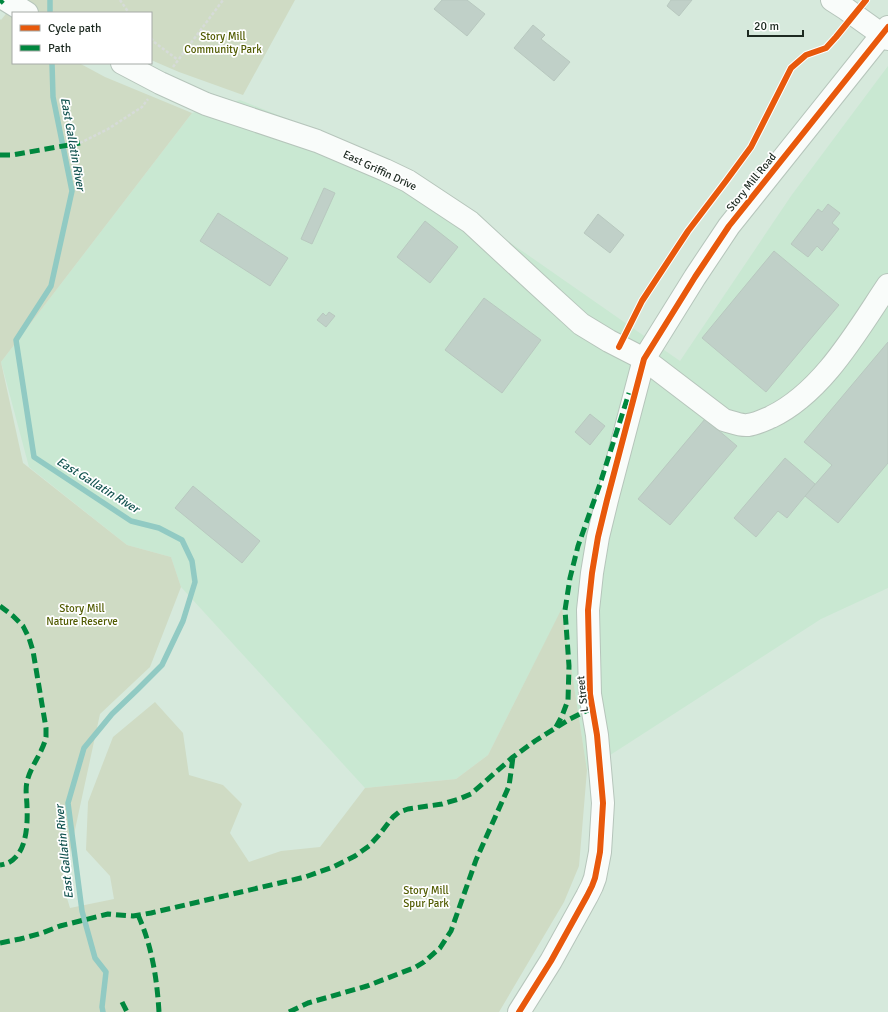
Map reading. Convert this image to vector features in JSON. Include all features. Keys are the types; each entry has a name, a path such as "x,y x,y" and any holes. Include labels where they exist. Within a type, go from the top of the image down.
{"street":[{"path":"6,0 25,12"},
{"path":"832,0 886,34"},
{"name":"Story Mill Road","path":"644,360 695,277 729,226 886,34"},
{"name":"East Griffin Drive","path":"124,64 160,83 206,104 316,141 408,181 470,222 581,324 609,342 644,360 724,420 736,424 748,425 761,422 779,414 809,391 829,369 848,344 888,285"},
{"name":"L Street","path":"519,1012 551,961 587,896 595,878 600,852 604,803 597,735 590,694 588,610 598,537 644,360"}],"path":[{"path":"120,0 128,12"},
{"path":"80,143 108,129 142,107 223,0"},
{"path":"152,39 178,60"}],"shaded area":[{"path":"888,66 888,588 821,619 587,770 562,609 488,755 456,779 365,788 181,587 171,557 127,545 29,467 1,362 192,113 240,100 393,161 680,361 791,196"}],"green space":[{"path":"17,0 295,0 243,95 179,72 152,60 152,12 12,12 12,64 81,64 105,77 192,113 1,362 23,463 127,545 171,557 181,587 150,667 100,714 63,885 70,908 114,899 110,876 86,850 88,802 113,737 155,702 183,733 189,775 223,785 242,804 230,833 249,862 281,851 320,847 365,788 456,779 488,755 562,608 587,770 579,866 564,902 499,1012 0,1012 0,19 1,20"}],"building":[{"path":"442,0 467,0 485,14 467,36 434,9"},
{"path":"671,0 692,0 679,16 667,6"},
{"path":"533,25 545,35 541,39 570,62 554,81 514,48"},
{"path":"324,188 335,193 312,244 301,239"},
{"path":"828,204 840,213 832,223 839,229 822,251 817,246 808,257 791,244 818,209 822,212"},
{"path":"218,213 288,258 270,286 200,241"},
{"path":"598,214 624,235 610,253 584,233"},
{"path":"425,221 458,247 430,283 397,257"},
{"path":"774,251 839,305 766,392 702,338"},
{"path":"484,298 541,340 502,393 445,350"},
{"path":"329,312 335,316 326,327 317,320 323,313 326,316"},
{"path":"888,342 888,463 838,523 805,496 832,465 804,442"},
{"path":"590,414 605,426 590,445 575,432"},
{"path":"705,419 737,446 670,525 638,499"},
{"path":"785,458 815,484 787,518 778,511 756,537 734,518"},
{"path":"193,486 260,541 242,563 175,508"}],"waterway":[{"name":"East Gallatin River","path":"50,0 50,12"},
{"name":"East Gallatin River","path":"52,64 53,97 72,191 51,286 16,340 34,457 131,521 159,528 182,540 192,561 195,582 183,621 162,665 112,714 84,748 68,803 82,911 95,958 106,972 102,1007 103,1012"}],"marked path":[{"path":"0,3 3,0"},
{"path":"0,155 12,155 80,143"},
{"path":"556,727 568,700 569,666 565,610 570,578 578,546 600,484 629,393"},
{"path":"0,606 23,626 29,638 33,651 46,728 44,743 27,782 27,824 24,843 15,858 9,863 0,865"},
{"path":"0,943 20,939 60,926 108,914 133,916 151,913 305,877 333,867 355,856 369,846 399,812 408,809 442,804 471,794 513,757 535,741 570,719 592,708"},
{"path":"289,1012 308,1003 367,986 416,967 440,948 451,931 476,860 509,786 513,757"},
{"path":"138,915 147,939 153,963 159,1012"},
{"path":"122,1002 127,1012"}],"cycle path":[{"path":"619,347 642,301 688,231 751,147 791,68 806,55 826,48 866,0"},
{"path":"519,1012 551,961 587,896 595,878 600,852 603,803 597,735 590,694 588,610 598,537 644,359 729,226 888,27"}],"park label":[{"name":"Story Mill Community Park","path":"223,42"},
{"name":"Story Mill Nature Reserve","path":"82,614"},
{"name":"Story Mill Spur Park","path":"426,896"}]}
